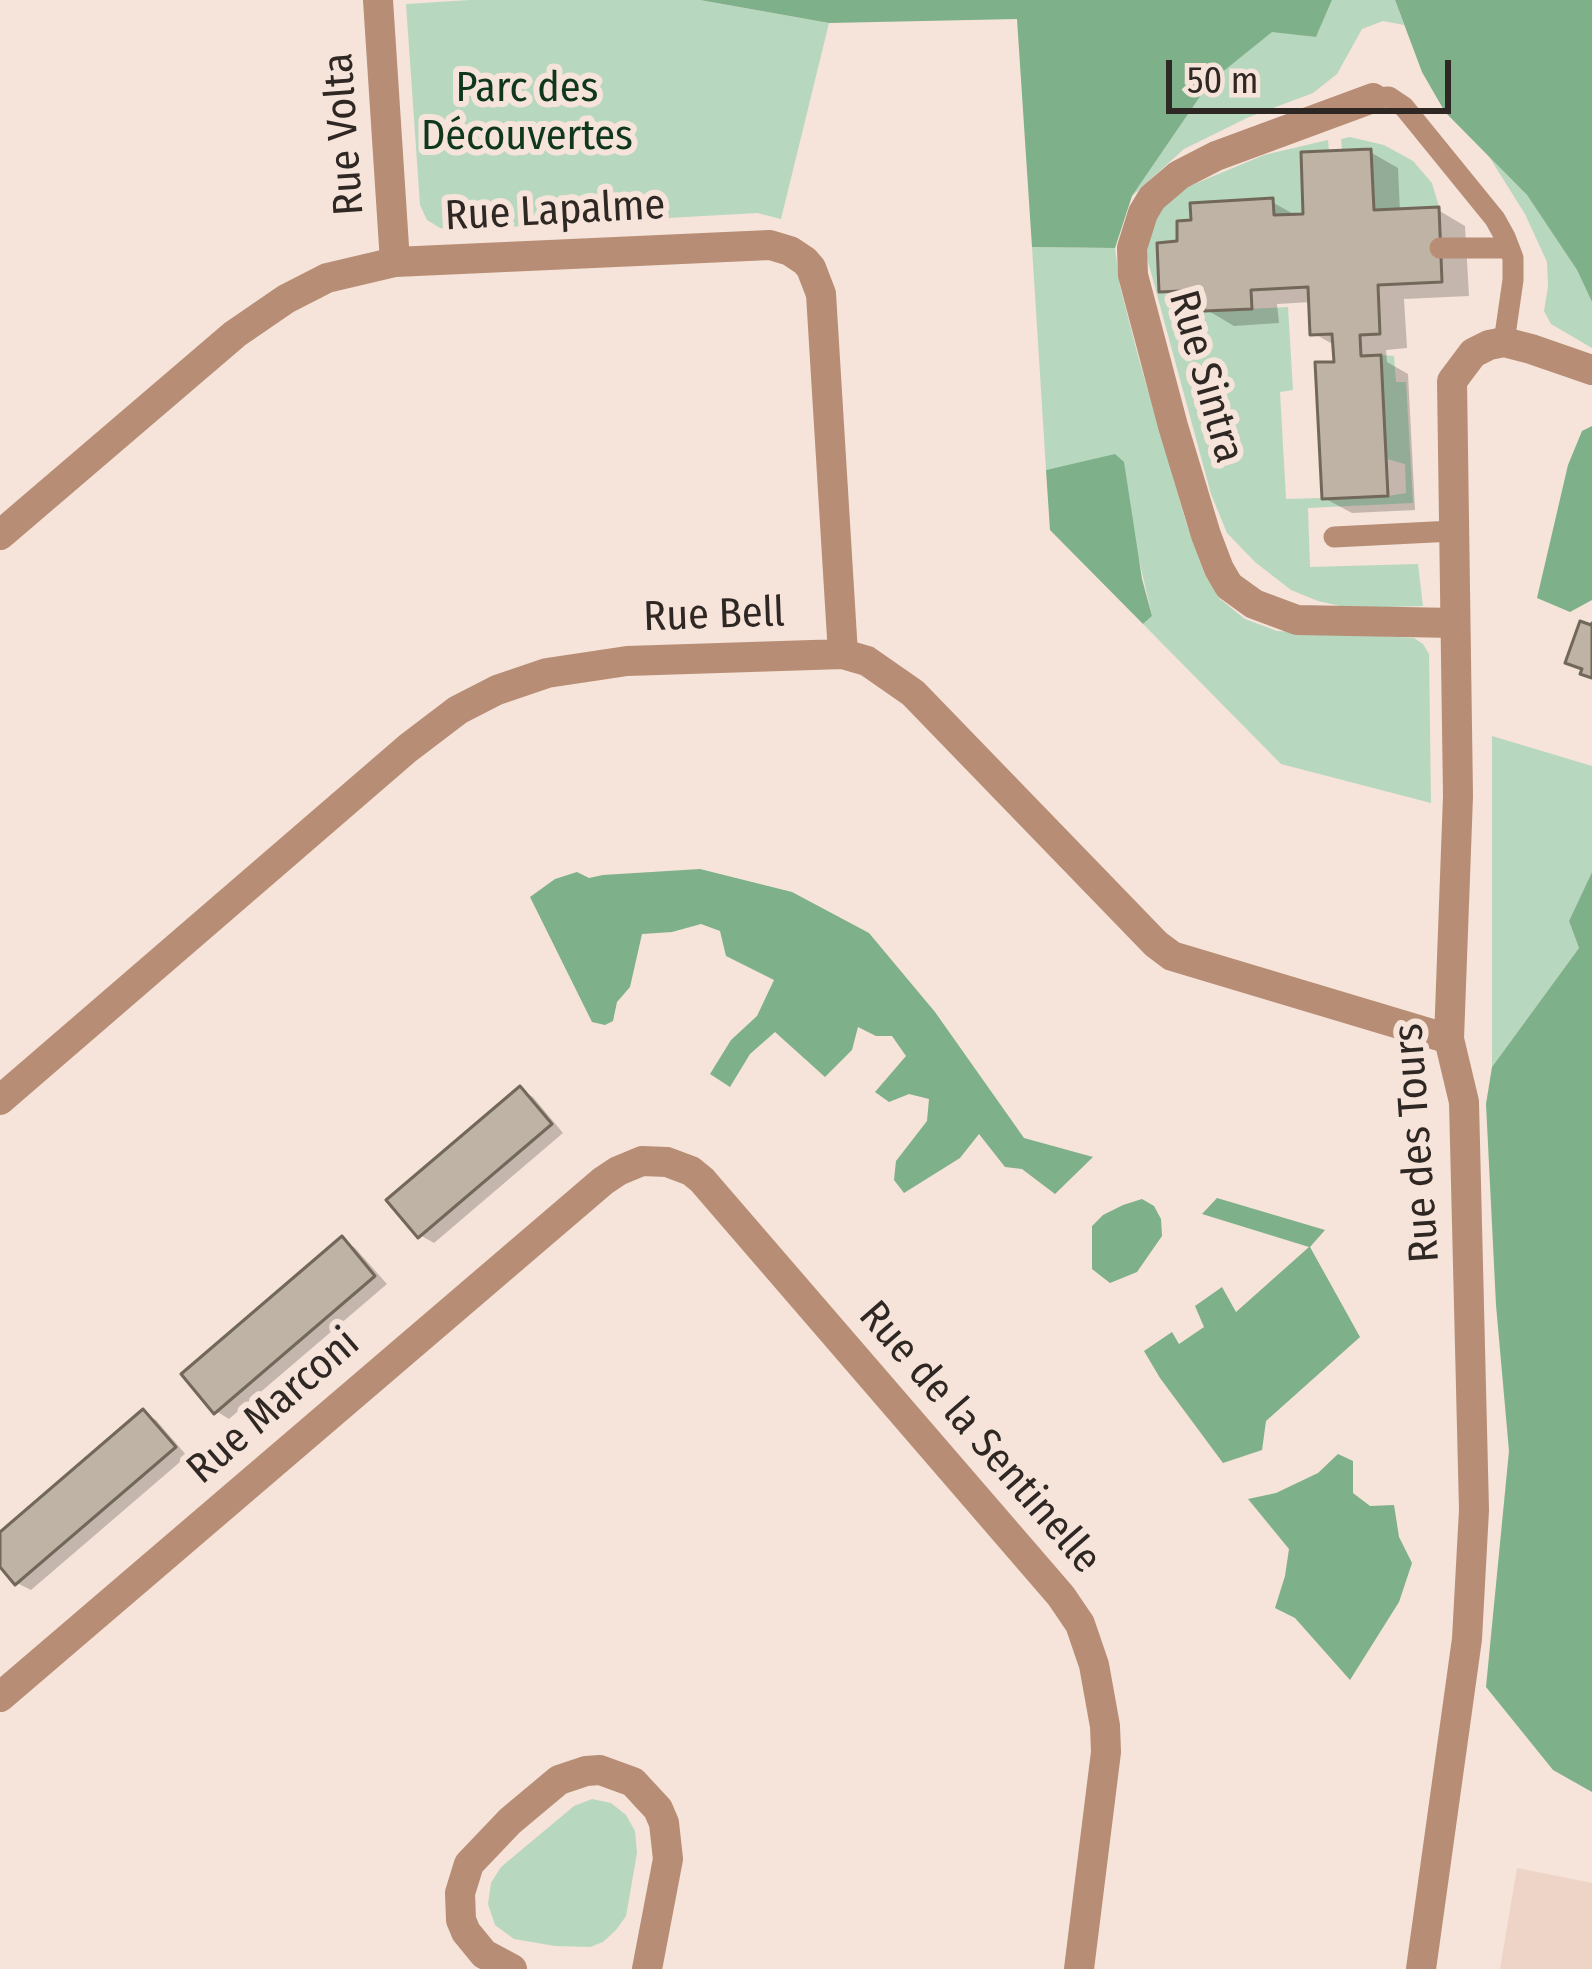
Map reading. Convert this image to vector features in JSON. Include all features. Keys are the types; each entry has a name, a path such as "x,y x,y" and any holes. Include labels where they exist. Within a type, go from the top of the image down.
{"street":[{"name":"Rue Volta","path":"378,0 395,262"},
{"name":"Rue Sintra","path":"1373,98 1216,156 1179,175 1143,213 1132,248 1133,275 1206,535 1228,586 1254,604 1298,620 1455,623"},
{"name":"Rue Lapalme","path":"0,535 247,324 327,278 395,262 758,244 790,251 806,261 818,284 824,316 843,654"},
{"name":"Rue des Tours","path":"1421,1969 1467,1639 1474,1510 1464,1102 1449,1039 1458,796 1452,381 1473,353 1504,342"},
{"path":"1504,342 1592,370"},
{"name":"Rue Bell","path":"0,1100 408,748 468,704 533,677 594,664 843,654 880,668 913,693 1172,956 1449,1039"},
{"name":"Rue de la Sentinelle","path":"603,1181 631,1165 655,1160 679,1166 702,1180 1076,1615 1094,1665 1106,1752 1079,1969"},
{"name":"Rue Marconi","path":"0,1697 603,1181"},
{"path":"512,1969 484,1954 461,1921 460,1893 469,1864 559,1780 600,1770 633,1782 658,1809 664,1823 668,1859 647,1969"}],"lane":[{"path":"1373,98 1389,97 1404,107 1495,219 1513,259 1504,342"},
{"path":"1440,248 1509,248"},
{"path":"1334,537 1453,531"}],"shaded area":[{"path":"1517,1868 1592,1883 1592,1969 1500,1969"}],"green space":[{"name":"Parc des Découvertes","path":"700,0 829,23 781,219 757,213 455,230 427,220 420,205 406,4"},
{"path":"700,0 1332,0 1316,37 1272,32 1210,82 1132,196 1115,248 1032,247 1017,19 829,23"},
{"path":"1332,0 1395,0 1404,25 1383,21 1362,29 1337,74 1313,93 1184,149 1132,196 1210,82 1272,31 1316,37"},
{"path":"1395,0 1592,0 1592,302 1577,270 1527,195 1445,112 1422,72"},
{"path":"1341,139 1384,145 1413,161 1432,183 1439,207 1374,210 1342,150"},
{"path":"1328,140 1329,151 1301,153 1303,214 1274,215 1272,199 1190,203 1191,220 1177,221 1177,241 1159,291 1203,290 1205,311 1288,307 1293,390 1280,392 1286,499 1406,493 1405,464 1387,459 1381,355 1394,356 1396,382 1406,382 1413,503 1308,508 1310,567 1418,564 1423,606 1349,608 1318,601 1291,590 1227,533 1211,494 1146,254 1160,208 1180,190 1264,155"},
{"path":"1488,155 1527,195 1577,270 1592,302 1592,348 1551,324 1544,311 1547,262 1525,214"},
{"path":"1032,247 1115,248 1138,356 1186,522 1205,575 1220,599 1245,619 1277,631 1414,638 1423,644 1429,654 1431,803 1281,764 1143,624 1152,616 1115,455 1046,470"},
{"path":"1592,426 1592,600 1570,612 1537,598 1568,465 1582,431"},
{"path":"1115,454 1124,462 1152,616 1143,624 1050,530 1046,470"},
{"path":"1492,736 1592,766 1592,872 1569,921 1579,948 1492,1067"},
{"path":"700,869 792,892 869,933 935,1012 1024,1138 1093,1157 1055,1194 1022,1169 1005,1167 979,1134 960,1158 904,1193 894,1180 896,1161 927,1121 929,1099 909,1094 889,1102 875,1092 906,1056 892,1036 876,1036 858,1027 852,1050 825,1077 775,1032 750,1054 730,1087 710,1074 731,1040 757,1016 774,980 726,956 720,931 701,924 642,934 630,987 617,1002 613,1021 605,1025 592,1022 530,897 555,879 577,872 589,878"},
{"path":"1592,872 1592,1792 1553,1770 1486,1687 1509,1451 1486,1104 1492,1067 1579,948 1569,921"},
{"path":"1217,1198 1325,1230 1310,1247 1360,1337 1266,1421 1262,1450 1223,1463 1144,1351 1172,1332 1179,1344 1204,1327 1195,1306 1222,1287 1236,1312 1309,1247 1202,1214"},
{"path":"1142,1199 1154,1206 1162,1236 1137,1272 1110,1283 1092,1269 1092,1226 1103,1215"},
{"path":"1338,1454 1353,1461 1353,1493 1370,1506 1394,1505 1399,1537 1412,1563 1399,1602 1350,1680 1295,1618 1275,1608 1289,1549 1248,1499 1276,1493 1318,1473"},
{"path":"592,1799 611,1803 635,1831 637,1853 626,1916 603,1942 590,1947 514,1939 495,1925 488,1904 491,1883 501,1867 574,1806"}],"building":[{"path":"1371,149 1374,210 1439,207 1442,282 1378,285 1380,334 1360,335 1361,356 1381,355 1388,496 1322,499 1315,362 1334,362 1332,334 1310,335 1308,287 1251,290 1252,309 1204,311 1203,290 1159,292 1157,243 1177,241 1177,221 1191,220 1190,203 1273,198 1274,215 1303,214 1301,152"},
{"path":"1580,621 1592,623 1592,678 1565,663"},
{"path":"520,1086 552,1124 418,1238 386,1200"},
{"path":"342,1236 375,1276 214,1414 181,1374"},
{"path":"143,1409 176,1447 15,1585 0,1567 0,1532"}]}
